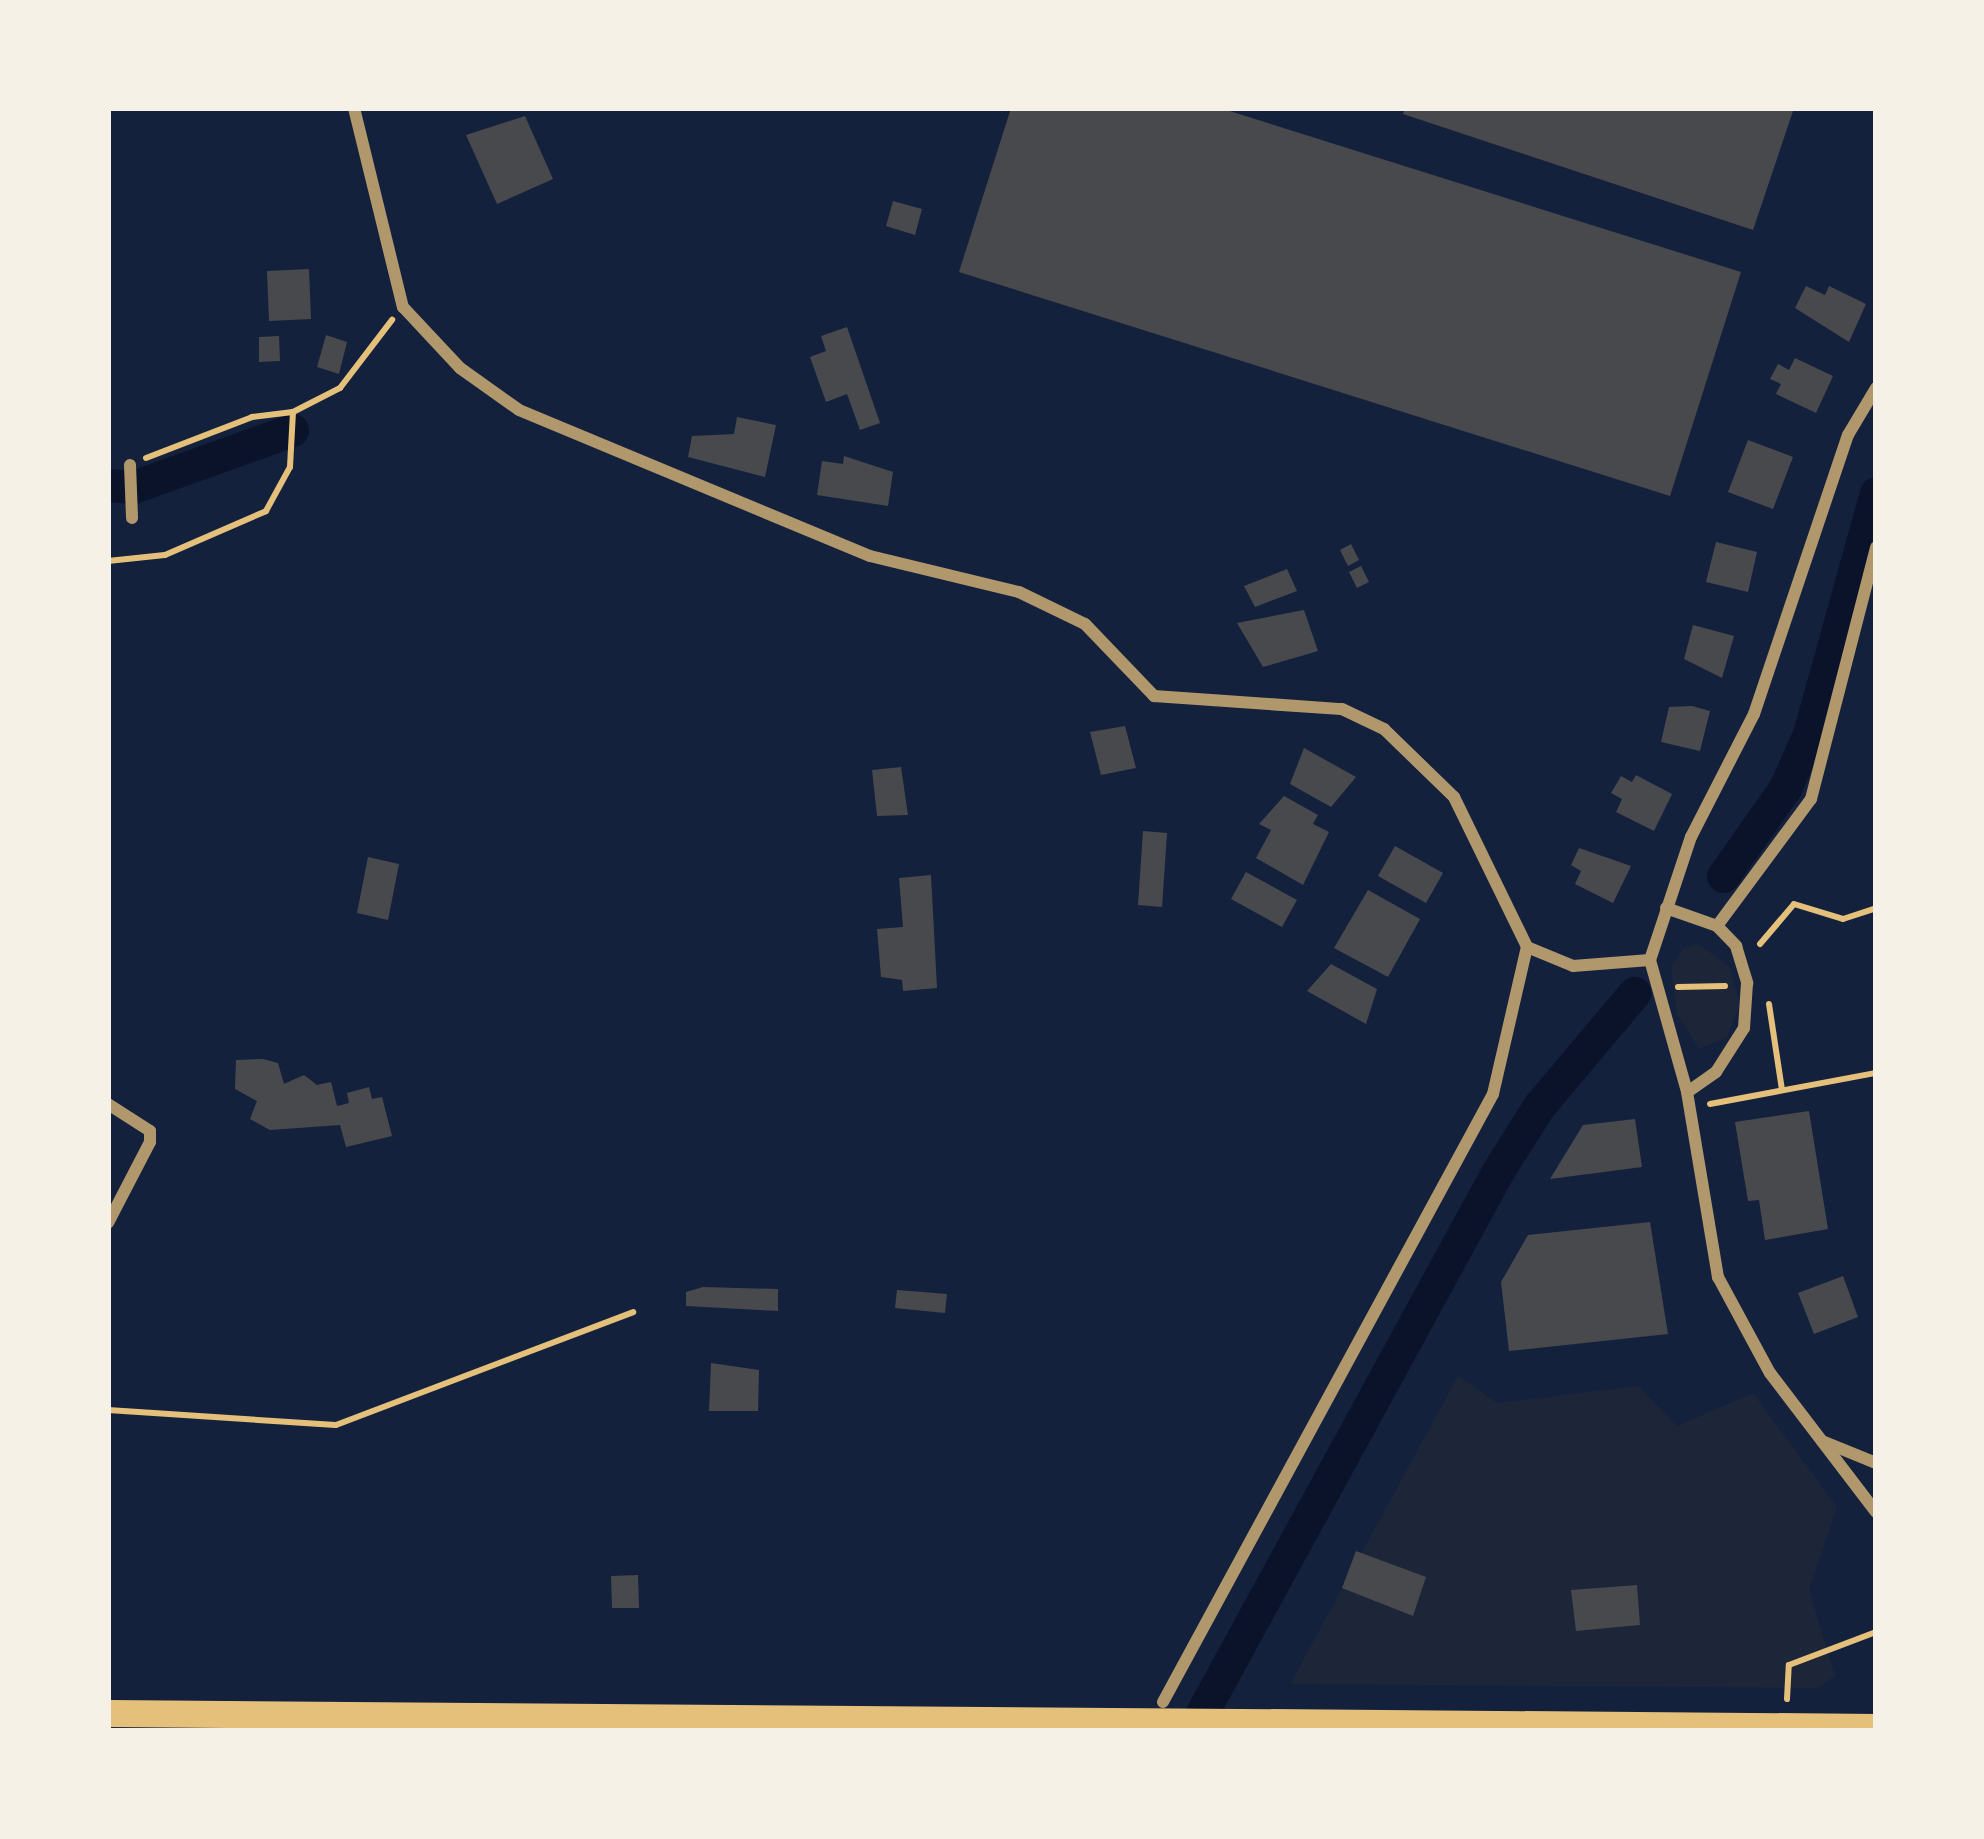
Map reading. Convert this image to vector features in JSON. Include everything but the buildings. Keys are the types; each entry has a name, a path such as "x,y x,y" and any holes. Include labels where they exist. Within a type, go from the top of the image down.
{"main road":[{"path":"108,1713 1110,1725 1876,1727"}],"street":[{"path":"354,108 403,308 460,368 519,410 870,556 1019,592 1084,624 1154,696 1342,709 1384,728 1454,796 1527,947 1492,1094 1163,1702"},
{"path":"1876,388 1848,435 1754,714 1691,837 1650,960 1687,1092 1718,1277 1750,1342 1876,1512"},
{"path":"130,465 132,518"},
{"path":"1717,926 1811,799 1876,547"},
{"path":"1666,908 1717,926 1736,946 1747,983 1744,1028 1717,1072 1687,1092"},
{"path":"1527,947 1573,966 1650,960"},
{"path":"108,1104 149,1131 150,1142 108,1223"},
{"path":"1821,1441 1876,1463"}],"path":[{"path":"130,465 252,417 293,412 340,388 403,308"},
{"path":"108,561 165,555 266,511 290,467 293,412"},
{"path":"1759,940 1794,904 1843,919 1876,908"},
{"path":"1673,986 1747,983"},
{"path":"1768,1000 1782,1090"},
{"path":"1689,1108 1876,1072"},
{"path":"108,1409 336,1425 633,1312"},
{"path":"1786,1730 1789,1664 1876,1632"}],"shaded area":[{"path":"1698,944 1729,966 1740,1004 1727,1037 1699,1049 1677,1014 1671,966 1683,949"},
{"path":"1458,1376 1497,1403 1638,1386 1677,1426 1753,1393 1837,1507 1809,1590 1835,1676 1817,1688 1290,1684"}],"waterway":[{"path":"108,485 133,487 292,430"},
{"path":"1723,876 1785,788 1809,734 1876,493"},
{"path":"1192,1731 1498,1171 1539,1106 1634,993"}]}
